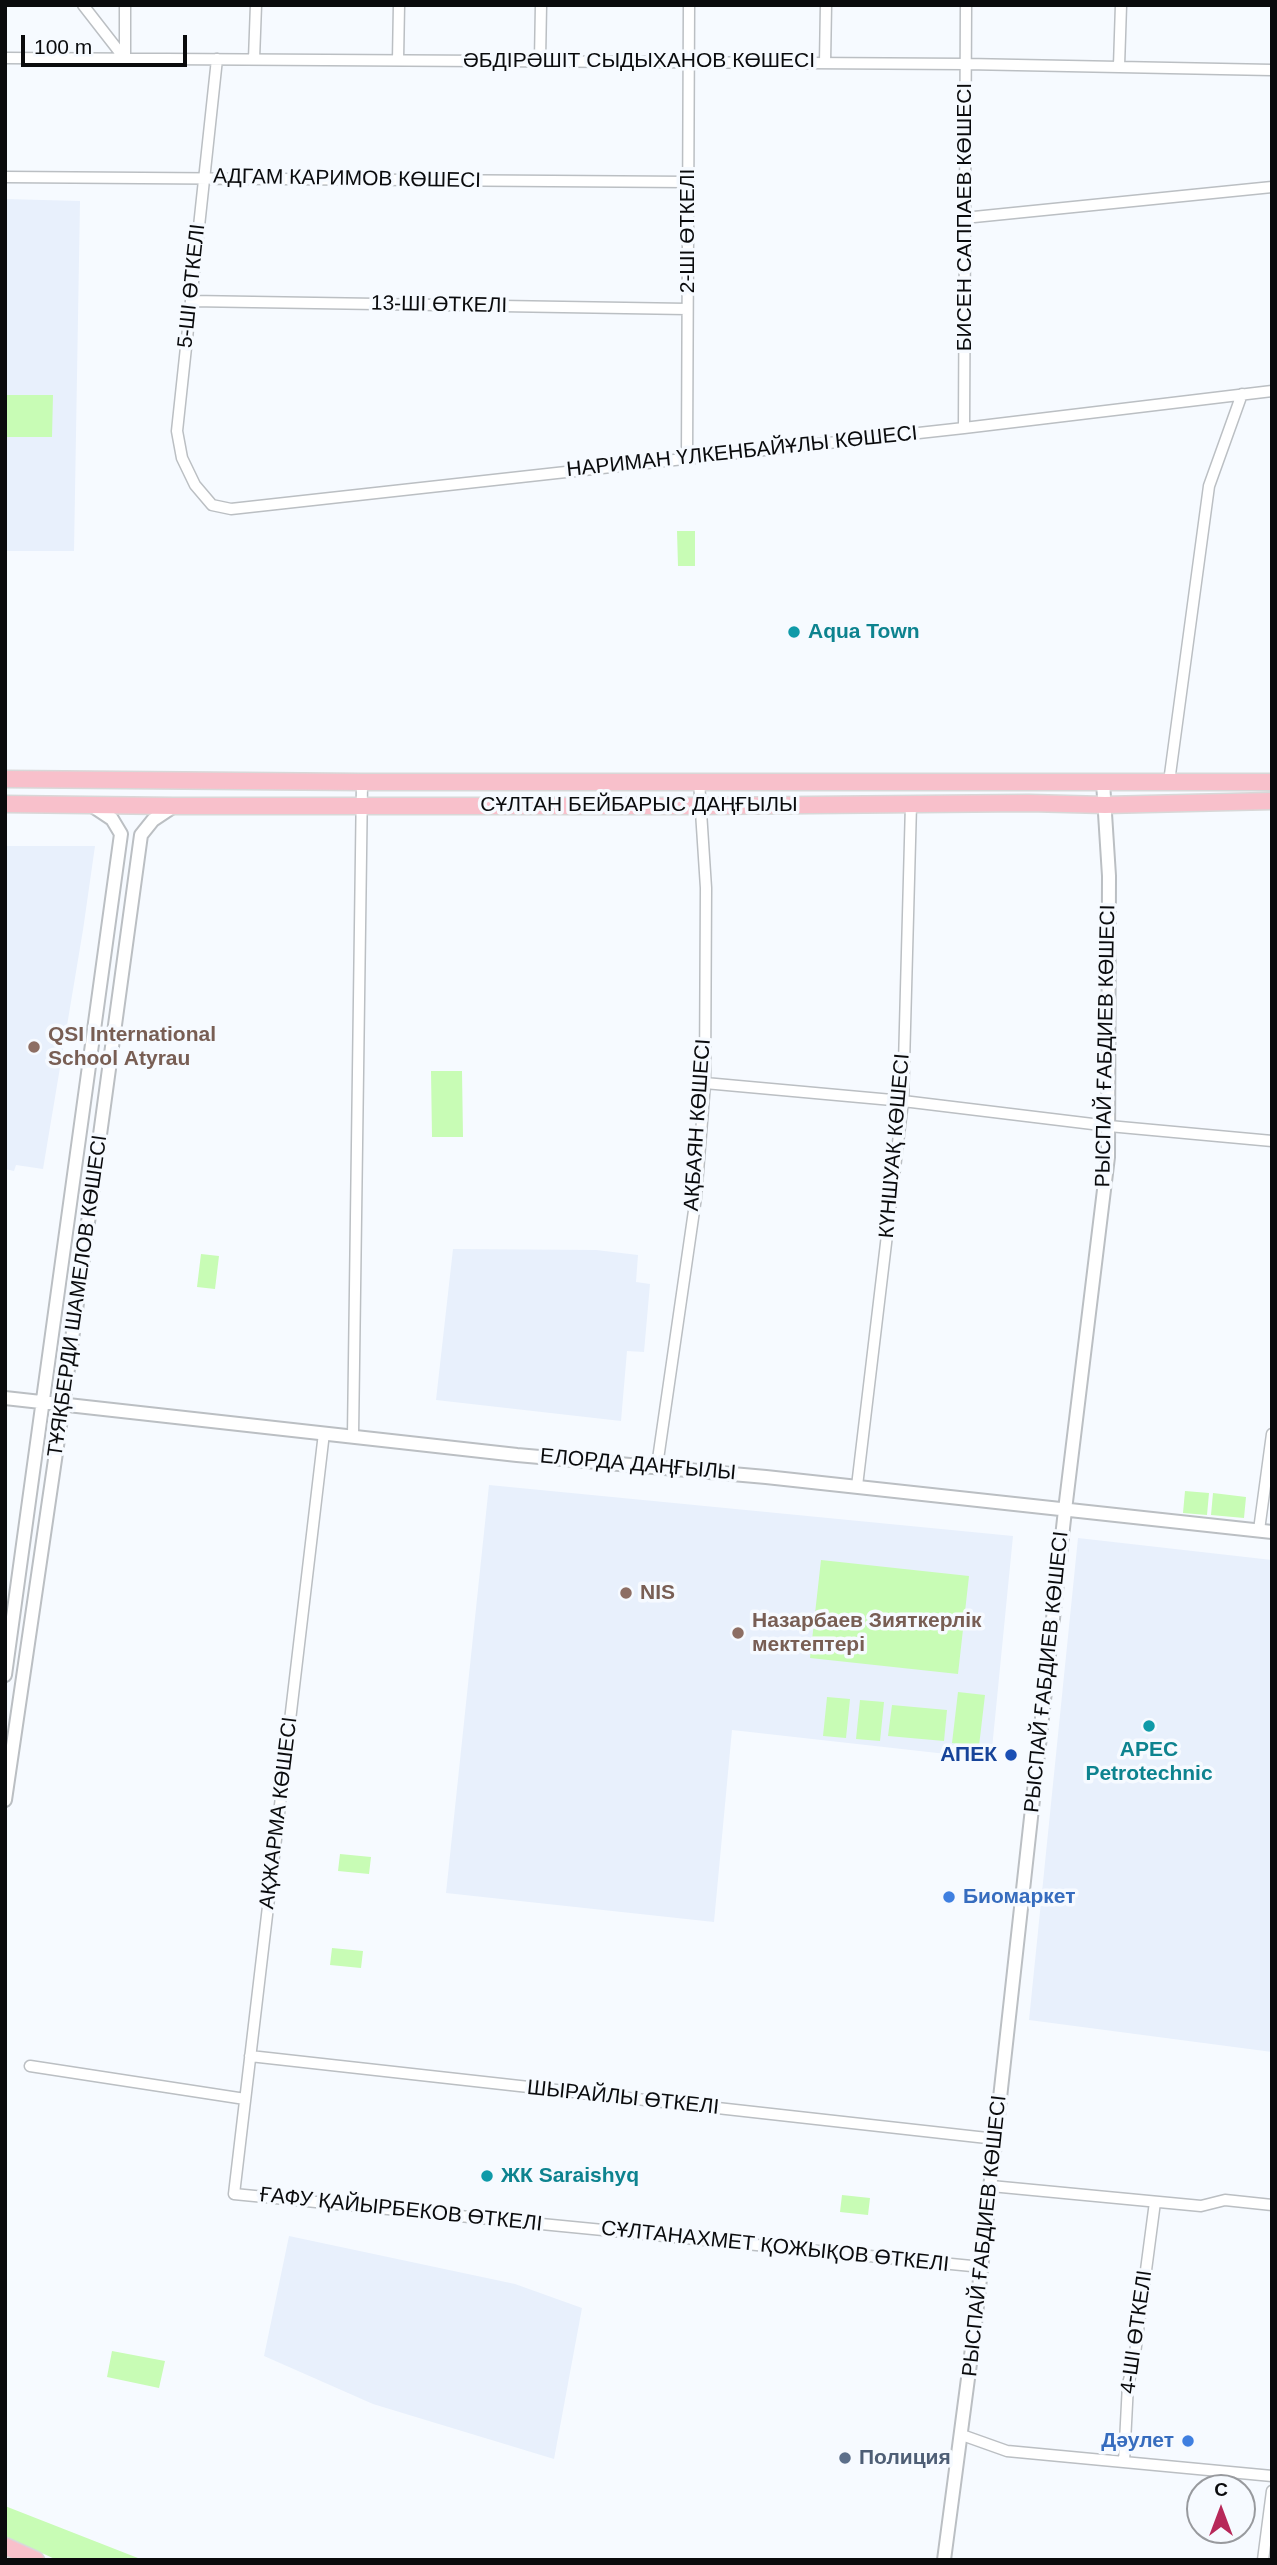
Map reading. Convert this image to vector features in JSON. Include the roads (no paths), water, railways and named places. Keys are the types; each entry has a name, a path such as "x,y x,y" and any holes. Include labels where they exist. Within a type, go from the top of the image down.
{"main road":[{"name":"СҰЛТАН БЕЙБАРЫС ДАҢҒЫЛЫ","path":"5,779 362,782 1272,782"},
{"name":"СҰЛТАН БЕЙБАРЫС ДАҢҒЫЛЫ","path":"5,804 701,806 1029,803 1105,805 1272,801"},
{"path":"5,2546 36,2560"}],"street":[{"path":"83,5 125,59"},
{"path":"125,5 125,59"},
{"path":"254,59 256,5"},
{"path":"398,60 399,5"},
{"path":"540,60 541,5"},
{"name":"2-ШІ ӨТКЕЛІ","path":"687,458 689,5"},
{"path":"825,63 826,5"},
{"name":"БИСЕН САППАЕВ КӨШЕСІ","path":"964,428 966,5"},
{"path":"1119,66 1121,5"},
{"name":"ӘБДІРӘШІТ СЫДЫХАНОВ КӨШЕСІ","path":"5,58 540,60 1272,69"},
{"name":"5-ШІ ӨТКЕЛІ","path":"212,505 195,485 182,458 177,430 217,59"},
{"name":"АДГАМ КАРИМОВ КӨШЕСІ","path":"5,177 688,182"},
{"path":"964,218 1272,187"},
{"name":"13-ШІ ӨТКЕЛІ","path":"191,301 687,309"},
{"name":"НАРИМАН ҮЛКЕНБАЙҰЛЫ КӨШЕСІ","path":"212,505 231,509 1272,391"},
{"path":"1169,782 1209,486 1242,394"},
{"name":"АҚБАЯН КӨШЕСІ","path":"657,1466 696,1197 705,1083 706,888 699,781"},
{"path":"353,1435 362,782"},
{"name":"РЫСПАЙ ҒАБДИЕВ КӨШЕСІ","path":"944,2560 982,2267 1065,1510 1108,1157 1109,876 1103,782"},
{"name":"ТҰЯҚБЕРДИ ШАМЕЛОВ КӨШЕСІ","path":"5,1675 121,834 112,819 89,804"},
{"name":"КҮНШУАҚ КӨШЕСІ","path":"857,1486 903,1101 911,804"},
{"name":"ТҰЯҚБЕРДИ ШАМЕЛОВ КӨШЕСІ","path":"5,1800 63,1405 141,835 153,820 174,806"},
{"path":"705,1083 903,1101 1109,1126 1272,1141"},
{"name":"ЕЛОРДА ДАҢҒЫЛЫ","path":"5,1398 517,1455 857,1486 1265,1531"},
{"name":"АҚЖАРМА КӨШЕСІ","path":"234,2194 324,1433"},
{"path":"1265,1531 1272,1434"},
{"name":"ШЫРАЙЛЫ ӨТКЕЛІ","path":"250,2056 996,2139"},
{"path":"30,2066 245,2099"},
{"path":"991,2186 1201,2206 1225,2200 1272,2205"},
{"name":"ҒАФУ ҚАЙЫРБЕКОВ ӨТКЕЛІ","path":"234,2194 568,2227"},
{"name":"4-ШІ ӨТКЕЛІ","path":"1124,2462 1128,2384 1134,2361 1155,2202"},
{"name":"СҰЛТАНАХМЕТ ҚОЖЫҚОВ ӨТКЕЛІ","path":"568,2227 982,2267"},
{"path":"962,2435 1007,2451 1272,2476"},
{"path":"1263,2560 1272,2491"}],"place":[{"name":"Aqua Town","path":"794,632"},
{"name":"QSI International School Atyrau","path":"34,1047"},
{"name":"NIS","path":"626,1593"},
{"name":"Назарбаев Зияткерлік мектептері","path":"738,1633"},
{"name":"APEC Petrotechnic","path":"1149,1726"},
{"name":"АПЕК","path":"1011,1755"},
{"name":"Биомаркет","path":"949,1897"},
{"name":"ЖК Saraishyq","path":"487,2176"},
{"name":"Дәулет","path":"1188,2441"},
{"name":"Полиция","path":"845,2458"}]}
